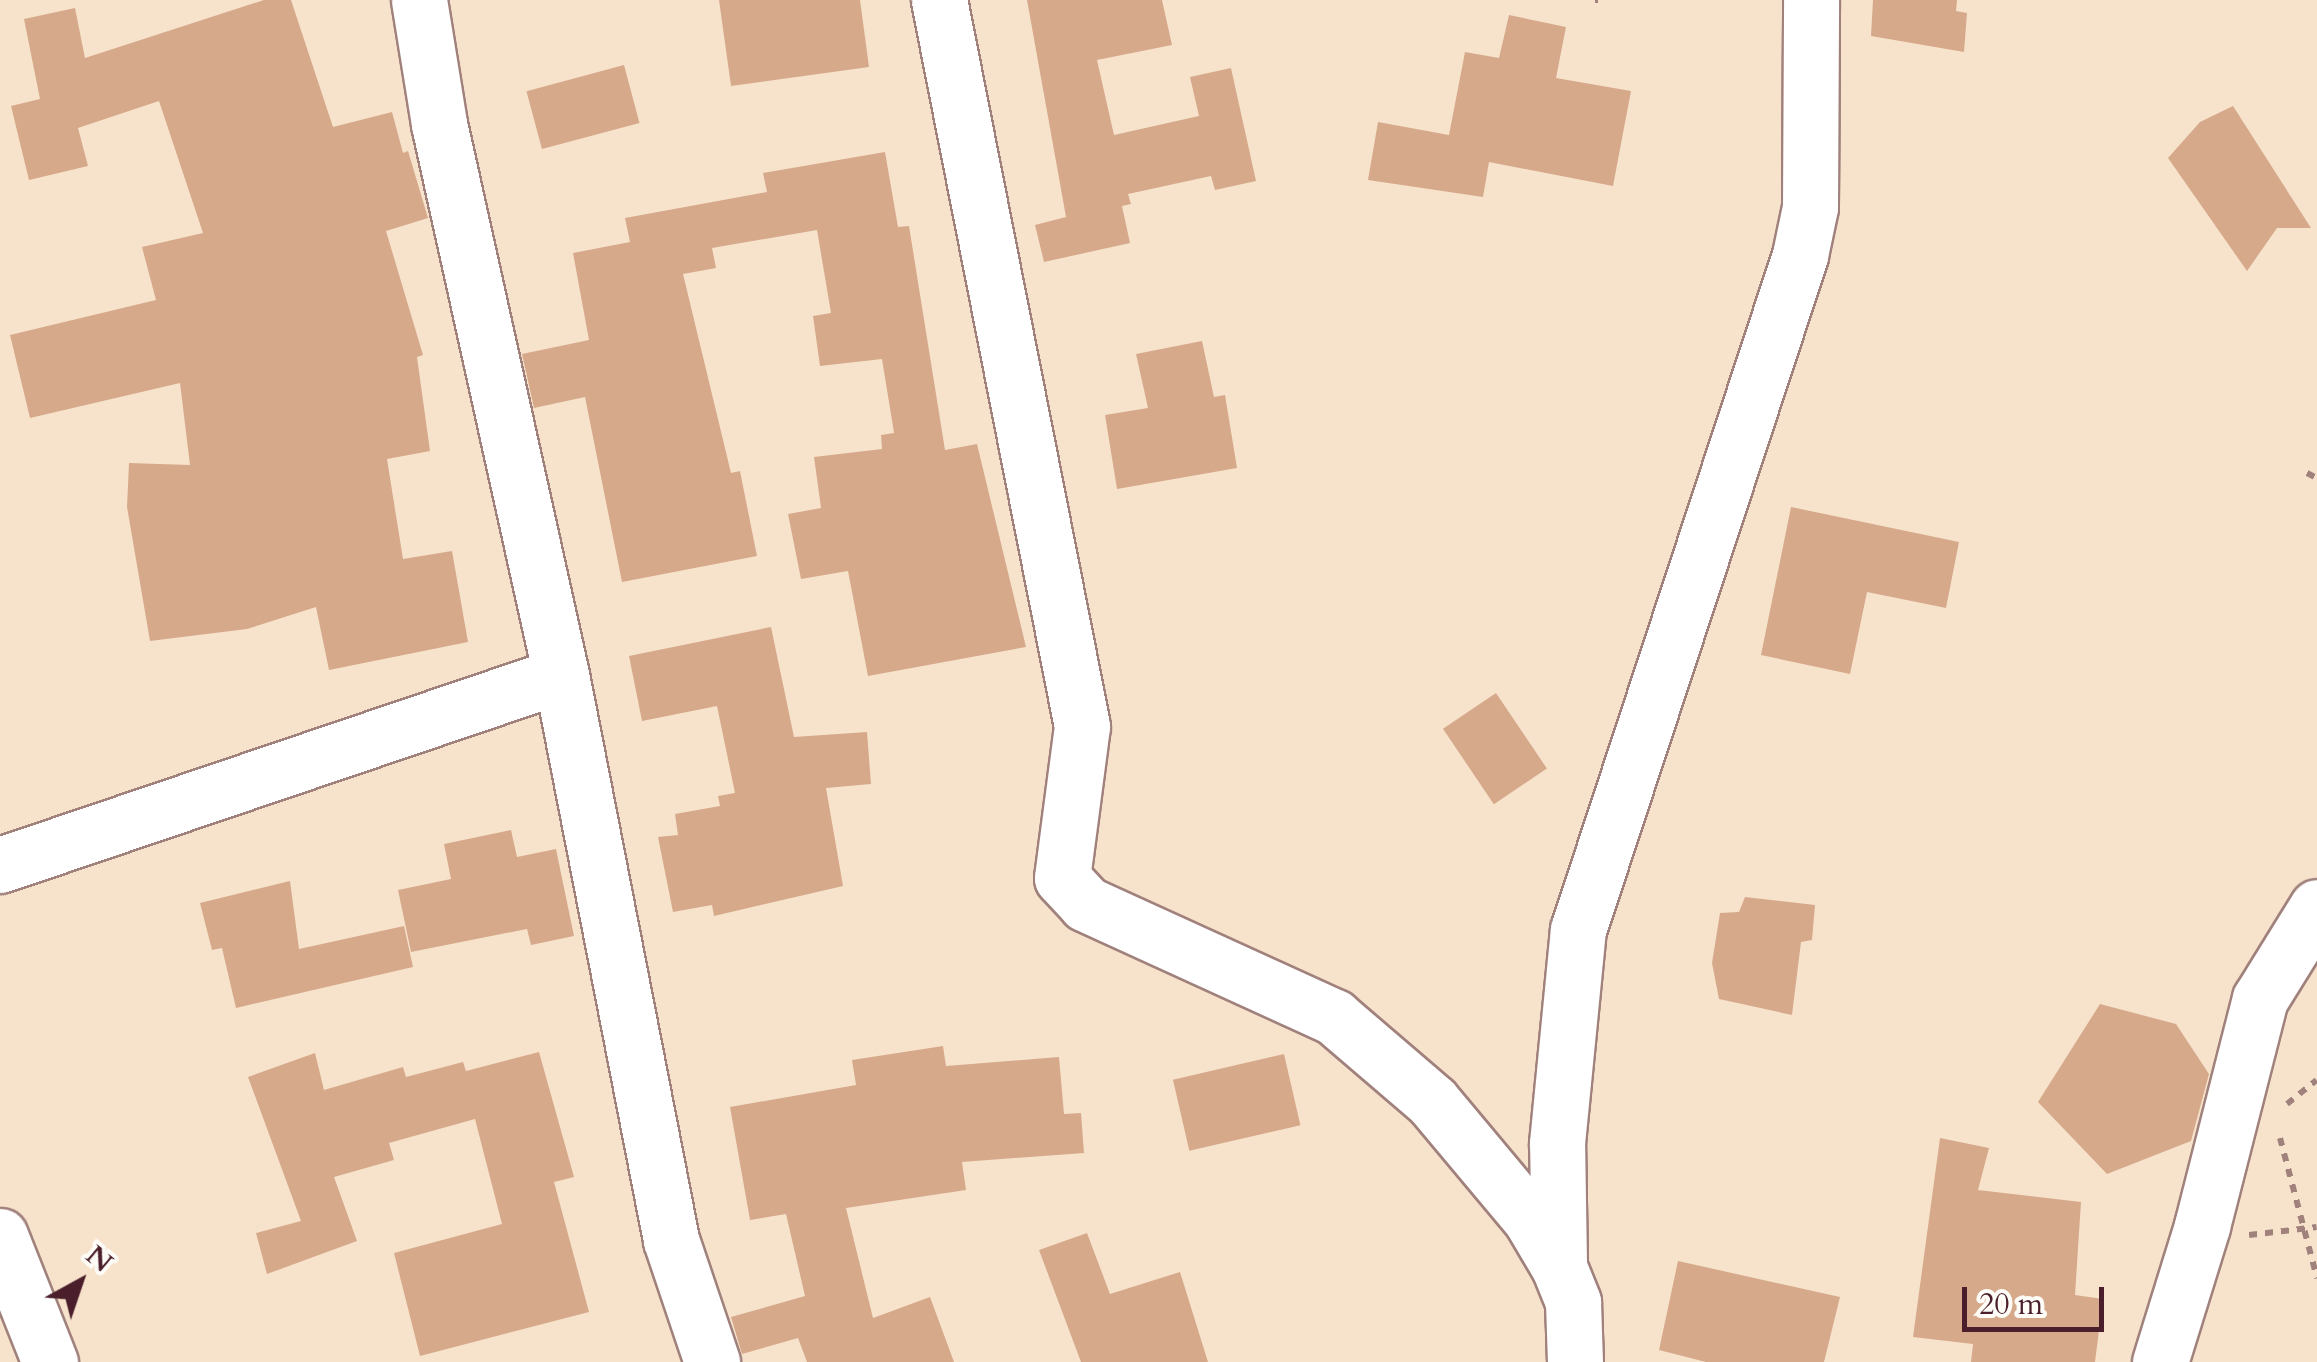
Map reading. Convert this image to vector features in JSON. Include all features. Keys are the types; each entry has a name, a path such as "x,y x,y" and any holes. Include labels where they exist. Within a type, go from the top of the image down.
{"main road":[{"path":"419,0 439,124 561,674 671,1240 712,1362"},
{"path":"939,0 1082,726 1062,878 1086,904 1334,1017 1421,1090 1483,1157 1559,1267 1573,1302 1576,1362"},
{"path":"1559,1267 1557,1144 1578,930 1800,255 1810,208 1812,0"},
{"path":"0,864 561,674"},
{"path":"2160,1362 2202,1226 2260,1000 2317,907"},
{"path":"0,1236 50,1362"}],"path":[{"path":"2307,473 2317,478"},
{"path":"2278,1126 2296,1217 2317,1278"}],"building":[{"path":"264,0 291,0 333,127 392,112 403,153 408,151 428,218 386,231 423,355 417,357 430,451 387,459 403,559 452,551 468,642 329,670 316,607 247,629 150,641 127,507 129,463 190,465 180,383 30,418 10,335 156,300 142,247 203,233 159,101 78,128 88,166 29,180 11,106 40,99 24,19 75,8 85,58"},
{"path":"719,0 860,0 869,67 731,86"},
{"path":"1027,0 1162,0 1172,45 1097,60 1114,135 1199,116 1190,77 1231,68 1256,181 1215,190 1211,176 1128,194 1131,204 1122,206 1130,243 1044,262 1035,225 1066,217"},
{"path":"1873,0 1957,0 1956,11 1967,13 1964,52 1871,36"},
{"path":"1509,15 1566,27 1556,78 1631,91 1613,186 1489,162 1483,197 1368,180 1378,122 1449,135 1465,52 1499,58"},
{"path":"624,65 640,123 542,149 526,91"},
{"path":"2233,106 2311,228 2277,228 2247,271 2168,158 2200,122"},
{"path":"885,152 898,227 909,226 945,450 977,444 1026,647 868,676 848,571 801,579 788,514 821,508 814,457 882,449 881,435 894,433 882,359 820,366 813,316 831,313 817,230 712,248 716,268 683,274 731,473 740,471 757,556 622,582 585,397 534,408 522,354 589,340 573,253 630,242 625,218 767,192 763,173"},
{"path":"1202,341 1214,397 1225,395 1237,468 1117,489 1105,415 1148,408 1136,354"},
{"path":"1791,507 1959,542 1946,608 1867,592 1850,674 1761,655"},
{"path":"771,627 794,737 867,732 871,784 826,788 843,886 714,916 712,905 673,912 658,837 678,835 675,814 720,806 718,796 735,793 717,706 642,721 629,656"},
{"path":"1496,693 1547,768 1494,804 1443,729"},
{"path":"511,830 517,857 556,849 574,936 531,945 527,929 411,952 398,890 451,879 444,844"},
{"path":"290,881 299,949 404,926 413,967 236,1008 222,948 212,950 200,903"},
{"path":"1745,897 1815,905 1812,940 1801,942 1792,1015 1719,999 1712,963 1720,913 1739,912"},
{"path":"2100,1004 2176,1024 2209,1074 2191,1141 2107,1174 2038,1102"},
{"path":"943,1046 946,1066 1059,1057 1064,1114 1081,1113 1084,1153 962,1162 966,1190 846,1208 873,1318 930,1297 954,1362 807,1362 798,1338 742,1354 731,1317 805,1296 786,1214 750,1220 730,1107 856,1085 852,1060"},
{"path":"539,1052 574,1177 554,1182 589,1312 420,1356 394,1253 502,1224 475,1119 389,1143 394,1160 334,1177 357,1241 267,1274 256,1233 301,1221 248,1077 315,1053 324,1090 403,1067 406,1077 463,1062 466,1071"},
{"path":"1284,1054 1300,1125 1189,1151 1173,1080"},
{"path":"1940,1138 1989,1148 1978,1190 2081,1202 2075,1295 2103,1299 2095,1362 1971,1362 1973,1344 1913,1337"},
{"path":"1087,1233 1110,1294 1180,1272 1208,1362 1081,1362 1039,1250"},
{"path":"1678,1261 1840,1297 1824,1362 1706,1362 1659,1350"}]}
